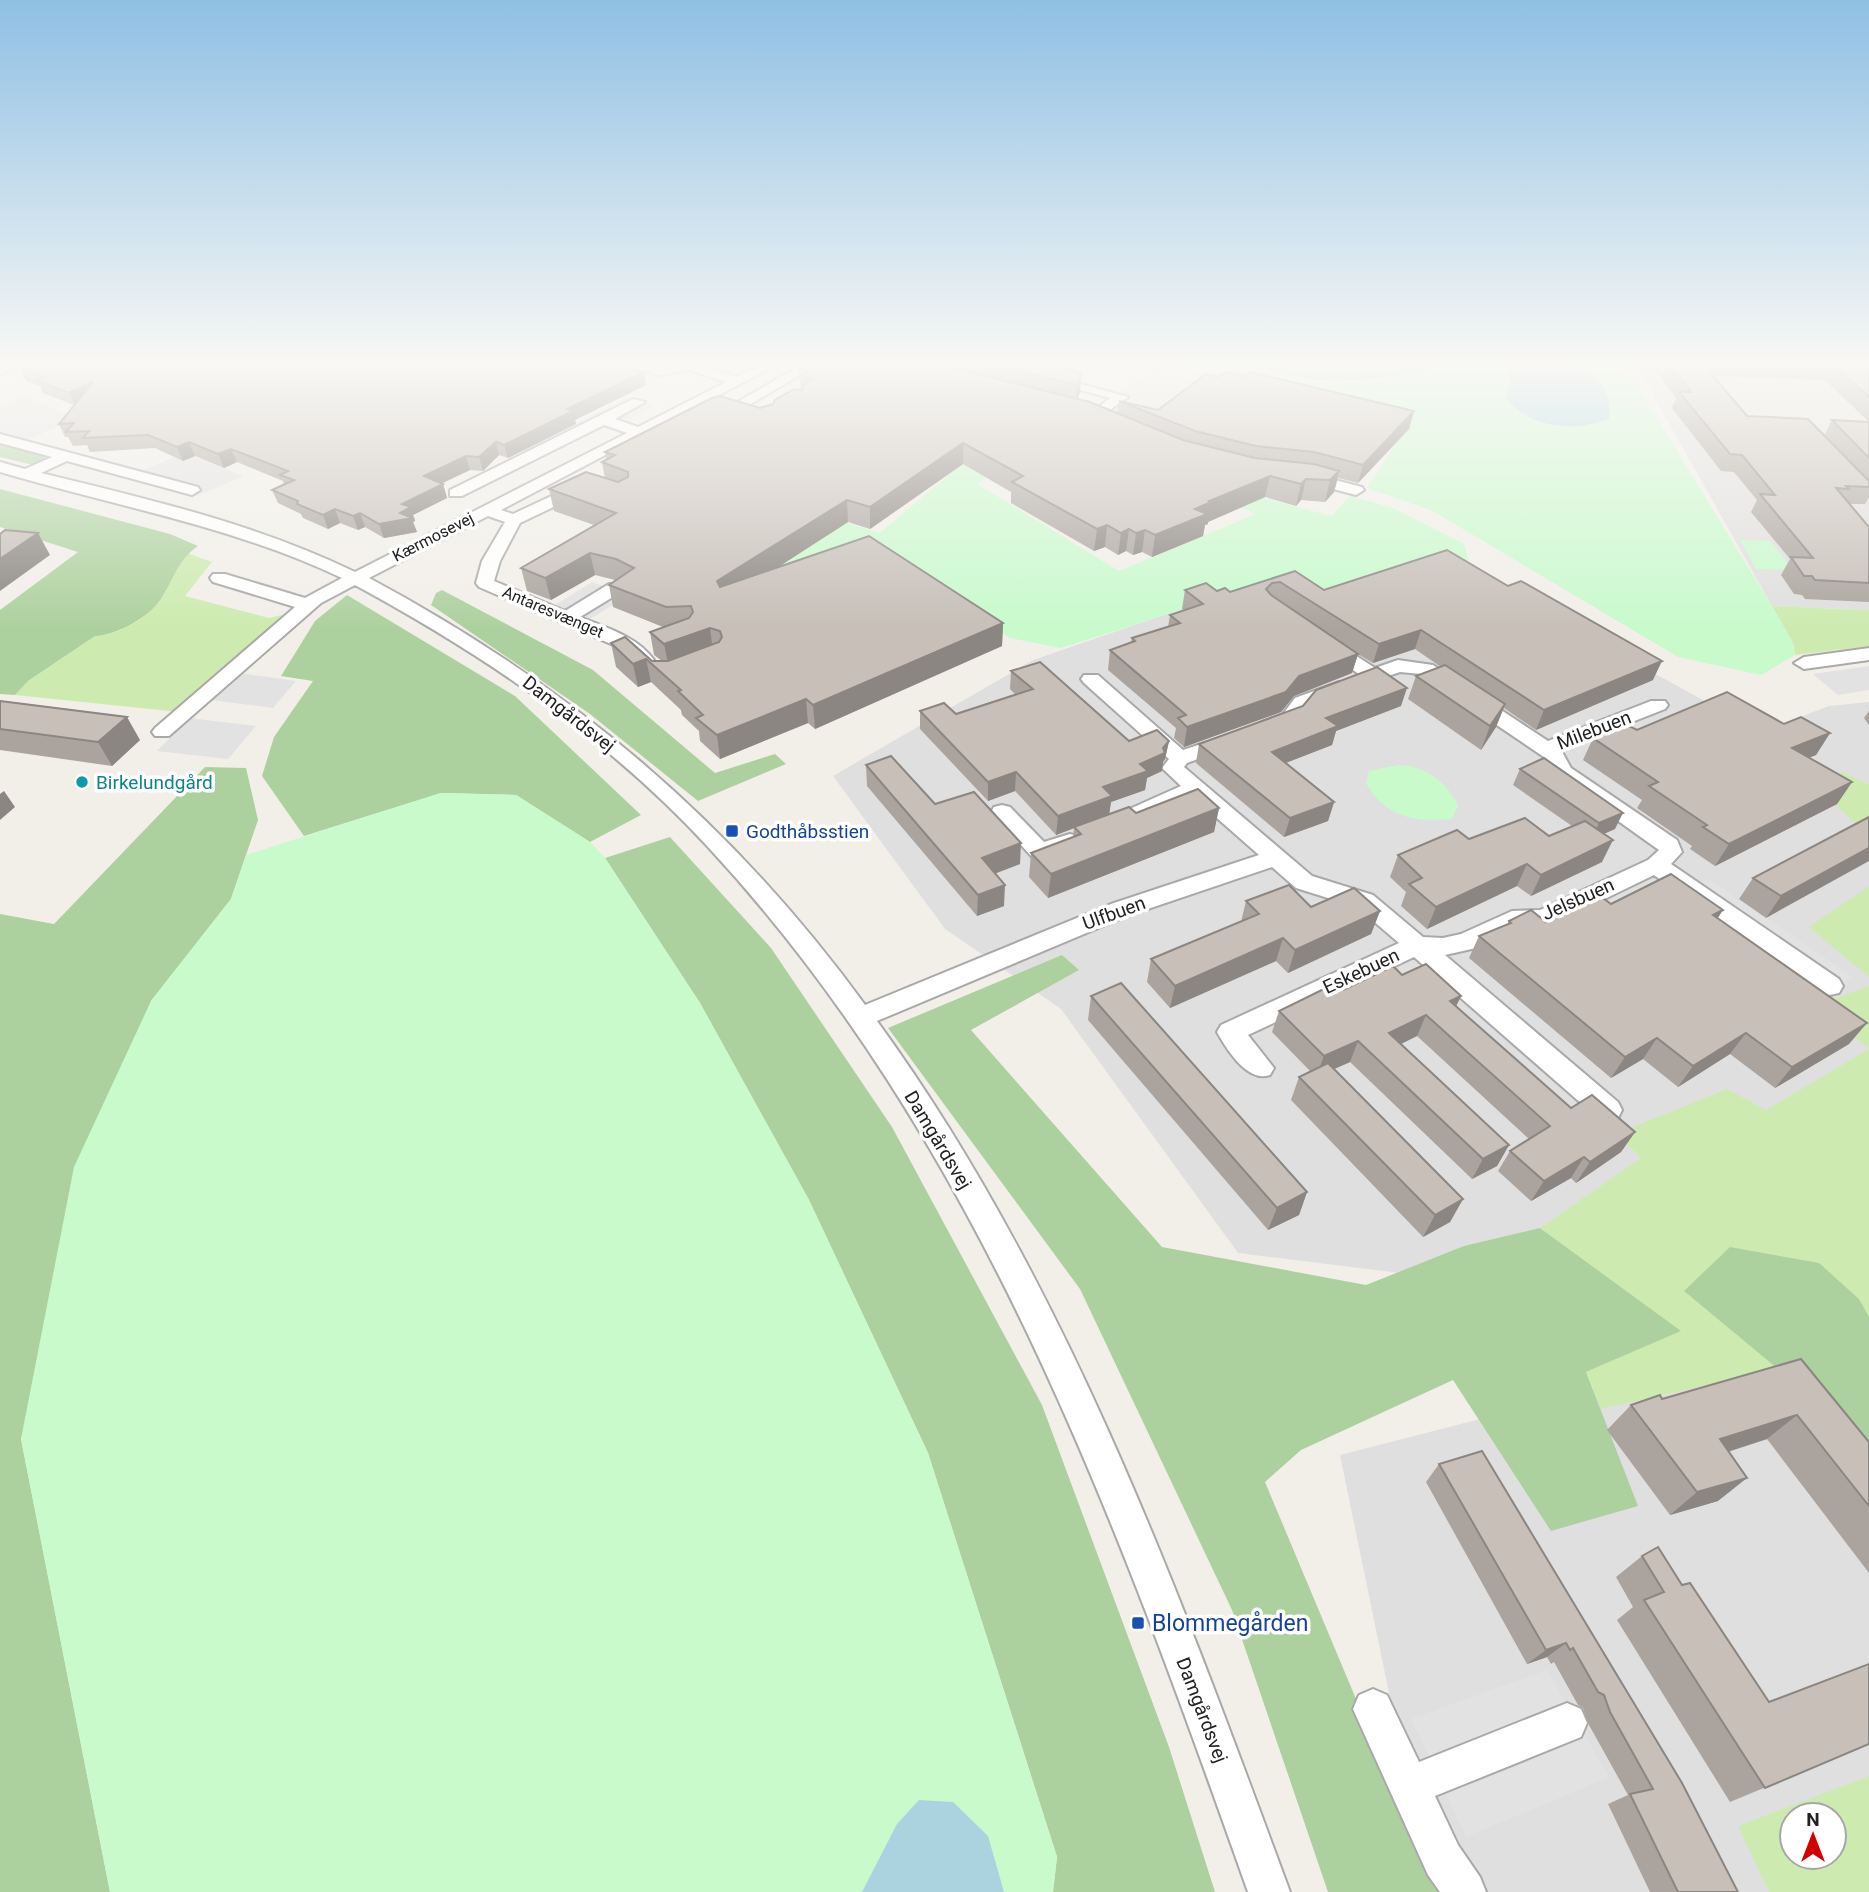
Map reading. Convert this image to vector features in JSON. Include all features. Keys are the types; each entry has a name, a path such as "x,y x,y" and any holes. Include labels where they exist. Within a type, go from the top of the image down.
{"street":[{"path":"49,451 192,490"},
{"path":"456,493 540,451"},
{"name":"Kærmosevej","path":"353,577 601,451"},
{"path":"26,475 66,456"},
{"name":"Damgårdsvej","path":"0,467 215,523 353,577 471,643 589,726 717,843 788,923 861,1017 947,1151 1002,1252 1089,1429 1209,1724 1269,1892"},
{"name":"Damgårdsvej","path":"0,472 26,475"},
{"path":"1283,475 1310,478 1356,490"},
{"path":"486,510 510,525 589,484 600,488"},
{"name":"Antaresvænget","path":"510,525 491,561 485,583 627,644 655,669"},
{"path":"162,732 308,605 353,577"},
{"path":"219,578 308,605"},
{"path":"566,618 615,587"},
{"path":"1308,631 1373,675"},
{"path":"636,652 661,643"},
{"path":"1804,663 1869,654"},
{"path":"1273,858 1173,768 1180,758 1290,718 1302,702 1398,666 1426,668 1546,749"},
{"path":"1091,680 1180,758"},
{"name":"Milebuen","path":"1546,749 1658,705"},
{"name":"Milebuen","path":"1546,749 1556,756 1562,771 1669,845 1671,852 1656,864"},
{"path":"1109,826 1194,788"},
{"path":"1002,812 1040,852 1086,834"},
{"name":"Ulfbuen","path":"861,1017 1119,910 1245,870 1273,858"},
{"name":"Eskebuen","path":"1261,1068 1230,1032 1417,945 1365,901 1304,882 1273,858"},
{"path":"1656,864 1830,986"},
{"name":"Jelsbuen","path":"1417,945 1455,945 1486,935 1520,917 1543,919 1656,864"},
{"path":"1417,945 1608,1110"},
{"path":"1373,1709 1443,1860 1465,1892"},
{"path":"1409,1786 1567,1723"}],"shaded area":[{"path":"1685,451 1869,451 1869,610 1772,606"},
{"path":"184,453 244,476 197,496 131,475"},
{"path":"1459,566 1761,732 1829,706 1869,702 1869,1080 1432,1277 1238,1253 1061,1009 945,929 833,776 1033,660 1280,575"},
{"path":"592,582 627,596 590,619 555,605"},
{"path":"1869,666 1869,690 1838,695 1813,674"},
{"path":"239,673 296,681 273,708 210,700"},
{"path":"189,718 256,726 228,759 157,751"},
{"path":"1708,879 1853,977 1816,999 1687,886"},
{"path":"1772,1344 1869,1462 1869,1808 1848,1812 1848,1801 1778,1801 1778,1871 1794,1871 1803,1887 1869,1892 1430,1892 1340,1455"},
{"path":"1547,1670 1609,1777 1466,1837 1411,1719"}],"green space":[{"path":"0,451 36,451 43,453 45,458 33,465 0,457"},
{"path":"915,451 977,451 1013,460 977,484 1119,571 1256,514 1204,491 1211,484 1331,516 1350,496 1393,508 1464,544 1470,567 1325,607 1278,579 1061,648 1010,638 879,553 760,578 840,521 880,533 951,473"},
{"path":"1391,451 1677,451 1772,606 1793,643 1795,655 1761,675 1678,657 1433,511 1367,488"},
{"path":"0,489 170,534 198,546 180,564 161,599 148,613 122,629 95,636 28,681 15,695 0,694 0,610 78,552 0,527"},
{"path":"1740,540 1770,541 1793,570 1756,569"},
{"path":"187,553 212,562 185,596 269,618 290,613 179,712 15,695 28,681 95,636 121,630 146,615 163,596 178,564"},
{"path":"442,590 593,670 715,773 775,754 786,764 698,801 590,714 431,605 436,593"},
{"path":"347,595 515,696 641,815 590,842 516,795 441,793 304,836 262,776 274,737 313,681 281,676 315,621"},
{"path":"1772,606 1869,610 1869,646 1795,655 1793,643"},
{"path":"1398,765 1418,768 1442,783 1458,806 1452,819 1414,818 1382,804 1366,783 1369,771"},
{"path":"205,767 246,768 258,820 231,899 151,1001 21,1439 110,1892 0,1892 0,914 54,924"},
{"path":"1843,772 1869,785 1869,837 1816,786"},
{"path":"441,793 516,795 590,842 605,858 700,1003 809,1200 928,1453 1057,1857 1053,1892 110,1892 21,1439 74,1167 151,1001 231,899 246,855"},
{"path":"670,837 771,948 892,1127 1042,1405 1169,1747 1215,1892 1053,1892 1057,1857 928,1453 809,1200 700,1003 605,858"},
{"path":"1869,886 1869,977 1809,927"},
{"path":"1062,955 1079,970 971,1030 1162,1247 1366,1285 1464,1246 1540,1228 1681,1331 1586,1372 1638,1506 1551,1531 1453,1380 1301,1450 1265,1482 1437,1892 1328,1892 1232,1610 1080,1289 888,1028"},
{"path":"1869,986 1869,1048 1811,1007"},
{"path":"1869,1049 1869,1483 1778,1369 1601,1409 1586,1372 1680,1331 1540,1228 1641,1158 1616,1134 1727,1089 1766,1110"},
{"path":"1730,1247 1819,1263 1859,1299 1869,1317 1869,1483 1778,1369 1684,1291"},
{"path":"1869,1776 1869,1892 1769,1892 1738,1826 1778,1811 1778,1871 1848,1871 1848,1801 1804,1801"}],"water":[{"path":"919,1800 953,1802 988,1836 1004,1892 862,1892 897,1824"}],"building":[{"path":"237,451 485,451 479,457 466,456 424,476 443,484 402,504 411,507 400,513 412,518 379,524 360,513 353,516 335,509 323,515 272,490 294,480 280,475 288,471"},
{"path":"951,451 870,507 847,500 717,581 720,587 869,536 1003,623 813,705 806,699 717,735 696,718 703,715 678,691 681,690 646,659 633,664 611,643 625,637 652,661 668,661 719,642 722,637 720,631 710,628 664,644 650,632 689,618 693,612 691,606 666,607 609,585 634,568 616,559 590,553 545,578 521,568 616,513 549,489 586,472 618,482 628,477 628,472 602,462 615,455 605,452"},
{"path":"978,451 1228,451 1255,458 1314,464 1339,471 1330,480 1306,479 1301,484 1270,476 1209,501 1211,502 1195,509 1207,514 1155,535 1145,530 1136,533 1129,529 1121,533 1107,525 1097,529 1012,482 1023,476"},
{"path":"1307,451 1376,451 1363,465"},
{"path":"1728,451 1840,451 1869,481 1869,487 1836,488 1869,527 1869,583 1815,580 1812,576 1804,576 1791,557 1813,558 1760,494 1775,495 1742,455"},
{"path":"5,530 38,533 0,559 0,534"},
{"path":"1447,550 1508,586 1521,581 1662,661 1544,710 1421,630 1379,644 1280,582 1272,583 1266,589 1271,595 1358,654 1299,676 1286,692 1187,727 1178,718 1186,715 1110,650 1135,641 1132,638 1180,623 1170,615 1203,604 1185,590 1206,583 1217,591 1225,588 1230,592 1295,571 1324,590"},
{"path":"1040,662 1129,741 1157,730 1169,741 1163,748 1165,753 1140,764 1148,771 1103,787 1112,796 1058,816 1016,772 988,782 920,711 944,703 956,714 1033,689 1011,671"},
{"path":"1445,665 1505,704 1490,726 1416,676"},
{"path":"1377,667 1407,688 1326,718 1338,726 1272,752 1334,802 1290,818 1199,744 1303,706 1316,690"},
{"path":"1727,692 1784,724 1801,717 1830,733 1792,748 1852,782 1729,844 1703,827 1707,825 1649,786 1658,782 1593,738 1627,725 1637,730"},
{"path":"0,701 127,717 98,742 0,729"},
{"path":"891,756 935,804 974,792 1021,843 982,858 1005,885 978,895 866,765"},
{"path":"1544,758 1623,813 1599,823 1520,769"},
{"path":"1198,789 1219,808 1051,874 1031,853 1081,834 1074,827 1129,807 1136,813"},
{"path":"1869,817 1869,848 1781,896 1753,878"},
{"path":"1525,818 1549,836 1585,821 1613,840 1541,875 1527,864 1436,907 1409,884 1422,878 1398,855 1457,830 1469,839"},
{"path":"1671,874 1723,910 1713,915 1867,1023 1792,1067 1746,1033 1693,1066 1657,1038 1625,1057 1479,936 1511,923 1509,921 1531,910 1546,922 1599,895 1611,904"},
{"path":"1289,885 1311,907 1354,888 1380,911 1295,950 1283,938 1175,986 1151,959 1259,914 1246,901"},
{"path":"1426,964 1461,996 1450,1001 1571,1108 1592,1095 1635,1132 1590,1162 1584,1157 1544,1181 1510,1151 1550,1126 1426,1015 1389,1033 1509,1145 1483,1159 1358,1041 1324,1056 1279,1011 1336,983 1343,990 1393,966 1402,975"},
{"path":"1121,983 1307,1192 1277,1208 1091,996"},
{"path":"1328,1063 1463,1199 1435,1215 1299,1077"},
{"path":"1801,1359 1869,1442 1869,1506 1797,1415 1720,1439 1747,1478 1697,1492 1631,1405 1660,1395 1662,1399"},
{"path":"1482,1451 1682,1783 1738,1892 1678,1892 1630,1794 1653,1789 1610,1712 1604,1695 1598,1692 1573,1648 1570,1650 1566,1643 1546,1650 1439,1464"},
{"path":"1658,1547 1682,1585 1690,1583 1769,1702 1869,1664 1869,1744 1765,1788 1644,1600 1664,1592 1642,1556"}],"place":[{"name":"Birkelundgård","path":"82,782"},
{"name":"Godthåbsstien","path":"732,831"},
{"name":"Blommegården","path":"1138,1623"}]}
